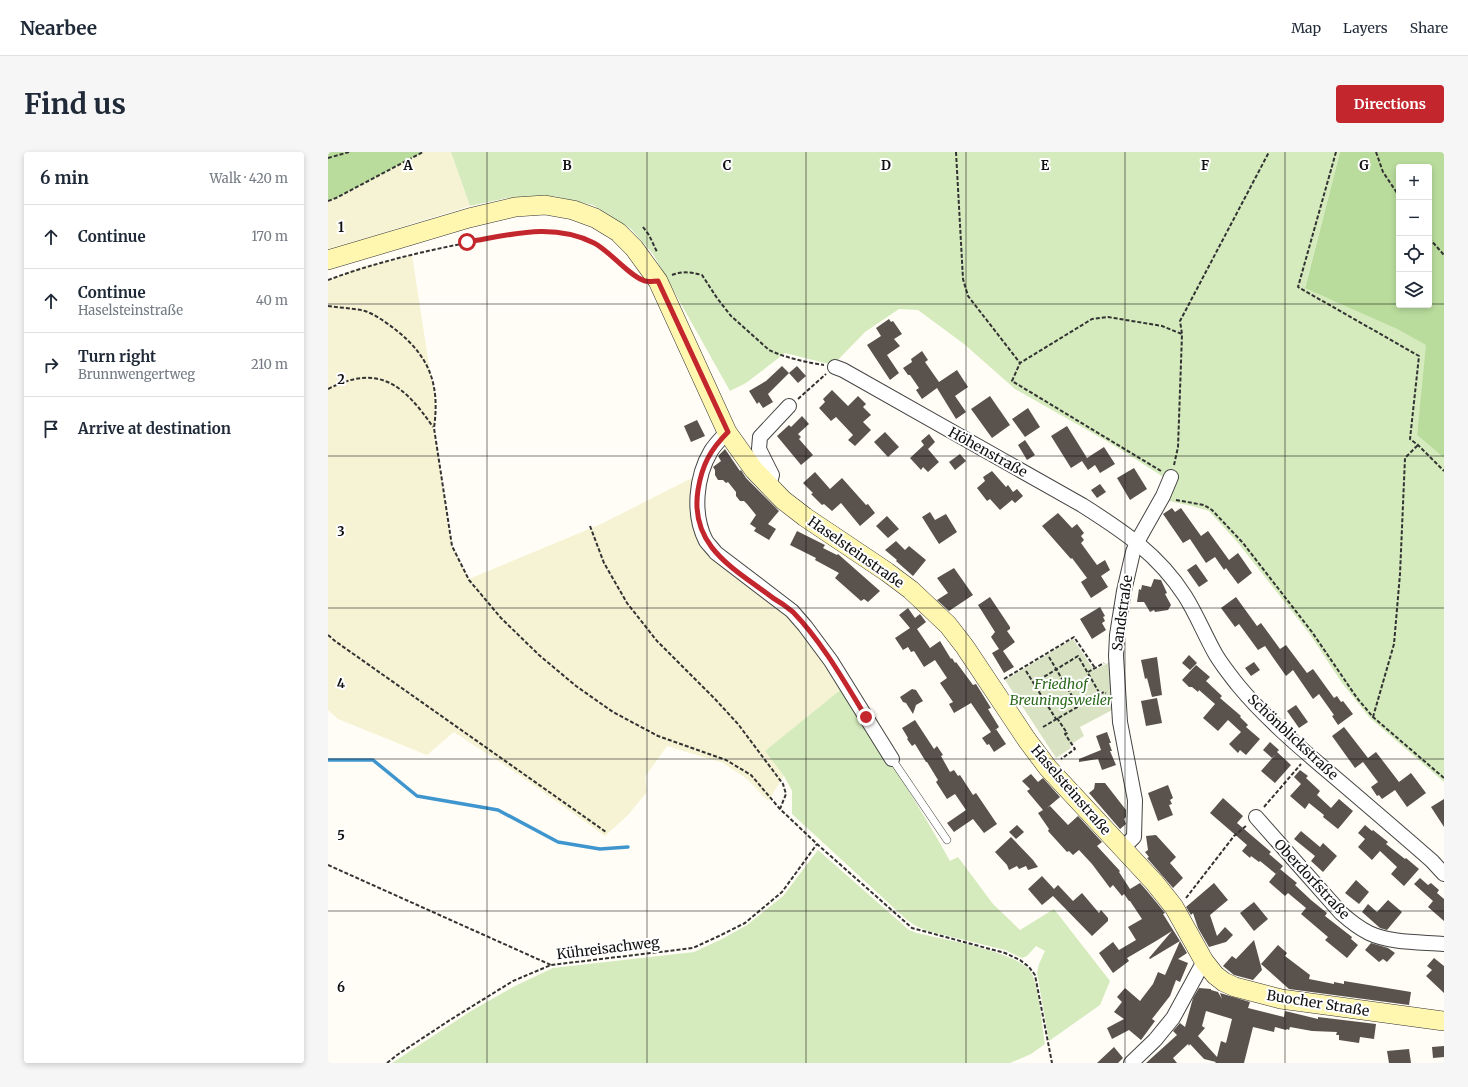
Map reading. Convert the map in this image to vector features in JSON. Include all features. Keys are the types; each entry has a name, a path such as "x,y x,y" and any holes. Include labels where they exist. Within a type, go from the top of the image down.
{"street":[{"name":"Haselsteinstraße","path":"328,260 448,224 515,207 545,205 573,210 594,218 618,232 634,248 658,281 728,432 754,470 769,486 805,517 887,572 911,590 948,625 965,647 1027,740 1048,768 1154,882 1174,908 1204,961"},
{"name":"Höhenstraße","path":"835,367 843,370 1082,505 1110,522 1137,542"},
{"path":"769,486 772,475 760,449 760,437 790,406"},
{"path":"728,432 710,452 700,478 697,498 698,511 701,528 706,541 716,553 792,611 805,626 839,673 892,759"},
{"name":"Sandstraße","path":"1123,848 1134,837 1135,800 1120,722 1116,656 1117,635 1130,562 1137,542 1163,496 1171,477"},
{"name":"Schönblickstraße","path":"1137,542 1154,557 1170,575 1186,597 1216,656 1238,685 1262,711 1309,755 1432,861 1444,874"},
{"name":"Oberdorfstraße","path":"1256,817 1341,913 1357,926 1371,934 1385,938 1444,944"},
{"path":"1131,1063 1173,1018 1204,961"},
{"name":"Buocher Straße","path":"1204,961 1215,975 1224,982 1235,987 1281,999 1444,1021"}],"lane":[{"path":"892,759 947,840"}],"path":[{"path":"328,158 349,152"},
{"path":"328,201 423,152"},
{"path":"956,152 963,279 968,296 1020,363"},
{"path":"1182,334 1162,326 1108,317 1092,319 1020,363 1012,381 1171,477 1178,447 1182,334 1180,321 1269,152"},
{"path":"1336,152 1298,287 1419,356 1410,439 1444,471"},
{"path":"1376,152 1383,172 1396,192"},
{"path":"328,280 359,268 467,242 526,232 544,231 558,232 579,237 595,244 636,277"},
{"path":"1432,241 1444,255"},
{"path":"667,277 680,272 692,272 702,275 731,316 769,350 776,354 798,360 835,367"},
{"path":"328,306 365,311 384,320 413,344 430,372 434,388 436,411 434,428 452,546 466,575 501,618 538,655 576,686 613,712 658,736 726,760 751,775 780,809 817,844 912,928 1005,953 1020,960 1029,967 1035,975 1052,1063"},
{"path":"790,406 835,367"},
{"path":"328,389 339,383 366,377 391,383 404,392 422,411 434,428"},
{"path":"1373,717 1394,644 1400,574 1405,458 1418,445"},
{"path":"1163,496 1170,499 1204,505 1212,510 1243,543 1303,620 1357,698 1373,717 1444,778"},
{"path":"590,526 604,563 627,603 656,641 715,699 738,724 783,784 786,794 780,809"},
{"path":"328,635 606,832"},
{"path":"1016,672 1074,637 1095,668"},
{"path":"1034,683 1078,656 1100,694"},
{"path":"1049,657 1078,706"},
{"path":"1088,672 1106,662"},
{"path":"1026,671 1075,749 1048,768"},
{"path":"1043,727 1104,692 1118,702"},
{"name":"Kühreisachweg","path":"387,1063 450,1020 513,981 551,965 693,948 745,923 782,892 817,844"},
{"path":"328,865 551,965"}],"shaded area":[{"path":"423,152 451,152 470,206 395,229 328,253 328,201"},
{"path":"412,255 430,372 434,388 436,411 434,428 452,546 469,579 601,524 694,477 699,528 790,612 844,687 766,751 784,776 768,801 747,779 723,763 667,746 645,777 647,792 628,815 605,836 518,774 454,732 427,755 338,719 328,710 328,280 359,268"}],"green space":[{"path":"328,152 423,152 328,201"},
{"path":"451,152 1340,152 1305,287 1397,329 1427,345 1417,435 1444,458 1444,782 1370,718 1342,683 1309,633 1239,544 1209,511 1159,497 1165,478 1110,443 1015,389 964,344 918,310 899,309 865,332 833,365 785,353 746,383 730,391 653,254 631,229 593,205 553,196 507,198 470,206"},
{"path":"1340,152 1444,152 1444,458 1417,435 1426,345 1397,329 1305,288"},
{"name":"Friedhof Breuningsweiler","path":"1073,639 1094,670 1110,662 1114,709 1080,727 1084,736 1070,745 1071,748 1056,758 1005,680"},
{"path":"844,687 950,861 958,857 993,904 1020,930 1054,909 1110,981 1100,1005 1049,1041 1037,973 1045,951 1036,946 1027,956 1022,958 1005,950 928,931 916,926 907,920 792,814 792,791 784,776 765,751"},
{"path":"818,850 909,930 996,952 1012,958 1024,965 1031,972 1034,978 1045,1044 1031,1054 1010,1063 392,1063 471,1011 515,986 553,968 694,952 722,939 747,925 783,896"}],"building":[{"path":"889,319 891,322 893,321 902,334 894,339 900,346 887,355 899,373 890,380 867,345 881,336 876,328"},
{"path":"922,351 928,360 925,362 939,382 957,370 968,387 955,396 966,412 956,419 937,388 922,399 916,390 919,388 903,368 912,362 911,359"},
{"path":"782,366 789,373 768,394 773,402 763,408 759,402 757,404 749,391 766,381"},
{"path":"797,366 806,376 798,383 789,373"},
{"path":"832,390 848,406 858,396 866,404 863,407 871,415 863,422 871,430 855,446 848,440 853,435 836,417 831,421 819,408 825,402 823,399"},
{"path":"990,396 1010,425 992,438 971,409"},
{"path":"1028,408 1040,427 1025,437 1012,419"},
{"path":"802,416 809,424 798,434 801,437 799,439 813,455 801,465 777,436 789,425 791,427"},
{"path":"697,420 705,436 691,442 684,426"},
{"path":"1067,426 1087,458 1104,447 1115,464 1100,473 1095,465 1088,470 1082,461 1071,468 1051,436"},
{"path":"885,432 899,447 888,457 874,442"},
{"path":"929,434 935,442 928,449 939,462 928,472 923,467 921,470 910,458 924,445 921,441"},
{"path":"1025,440 1035,455 1027,460 1018,445"},
{"path":"725,449 746,478 779,511 768,524 776,529 769,540 754,531 756,528 750,524 756,515 747,504 744,501 740,501 736,496 736,492 728,482 726,483 723,480 718,480 715,475 715,470 713,467 721,461 718,456"},
{"path":"960,454 966,461 955,470 949,462"},
{"path":"1134,468 1147,489 1130,500 1117,478"},
{"path":"992,471 1006,487 1008,485 1013,492 1017,489 1023,496 1015,503 1012,500 1000,510 990,499 987,501 977,488 985,481 983,477"},
{"path":"815,472 830,489 842,478 875,513 860,526 841,503 832,511 824,504 822,505 803,483"},
{"path":"1100,484 1106,492 1097,498 1091,490"},
{"path":"1172,508 1175,512 1181,508 1201,536 1208,531 1229,560 1238,553 1252,573 1238,584 1226,568 1224,570 1215,557 1206,563 1190,539 1183,543 1163,514"},
{"path":"930,512 935,520 946,514 957,532 939,544 922,517"},
{"path":"1058,513 1072,528 1077,524 1084,533 1081,536 1084,540 1081,543 1097,565 1105,560 1110,570 1101,576 1108,587 1091,598 1081,582 1087,578 1072,558 1071,559 1042,526"},
{"path":"887,516 899,529 888,538 876,526"},
{"path":"797,531 825,545 823,548 837,555 838,554 880,591 868,602 864,599 861,601 835,578 839,573 815,560 816,558 790,545"},
{"path":"896,541 905,550 909,546 926,560 913,576 885,550"},
{"path":"1196,564 1208,581 1199,587 1187,570"},
{"path":"954,568 973,595 949,611 937,600 948,593 937,578"},
{"path":"1154,579 1161,580 1167,593 1165,594 1171,605 1168,610 1155,612 1154,610 1150,612 1144,602 1137,602 1139,589 1141,590 1142,585 1151,587"},
{"path":"990,597 1010,627 1007,631 1015,642 1003,651 1014,667 1004,673 992,653 999,649 991,637 995,632 978,605"},
{"path":"1236,597 1257,626 1261,623 1280,649 1286,645 1307,673 1313,669 1334,698 1337,696 1341,702 1343,701 1353,714 1338,725 1332,716 1334,715 1319,694 1313,699 1293,670 1286,676 1265,646 1258,650 1239,624 1235,627 1221,608"},
{"path":"1100,607 1105,616 1103,617 1105,621 1102,623 1106,630 1092,639 1080,619"},
{"path":"908,608 915,618 920,614 926,622 917,629 930,648 940,641 951,659 952,658 955,663 956,662 973,685 976,684 991,708 988,709 999,727 996,729 1006,744 994,752 989,744 987,745 982,738 991,732 971,703 954,713 949,704 953,702 940,683 947,678 935,660 924,667 914,651 911,652 908,647 903,650 895,638 910,628 899,615"},
{"path":"1189,655 1197,663 1190,670 1182,663"},
{"path":"1157,657 1162,695 1152,697 1147,678 1145,679 1141,660"},
{"path":"1254,662 1260,670 1251,676 1245,668"},
{"path":"1196,665 1210,677 1206,681 1222,696 1220,698 1241,716 1240,717 1248,725 1246,727 1260,739 1246,755 1240,750 1238,753 1229,744 1241,732 1228,720 1218,731 1203,718 1215,704 1199,690 1198,692 1192,687 1189,687 1182,680"},
{"path":"912,689 916,690 923,701 916,705 913,714 900,697"},
{"path":"1157,698 1162,723 1146,726 1141,701"},
{"path":"1296,705 1308,722 1299,728 1287,711"},
{"path":"915,720 934,749 937,746 943,755 941,756 950,772 954,770 958,776 960,775 973,795 976,793 997,824 984,833 973,819 954,832 947,823 966,810 955,794 947,799 936,782 938,780 915,744 912,746 907,739 908,738 902,728"},
{"path":"1344,727 1368,758 1376,752 1399,782 1411,773 1426,793 1407,807 1395,790 1382,799 1379,795 1377,796 1371,787 1378,782 1363,762 1355,768 1332,736"},
{"path":"1107,732 1111,743 1109,743 1112,751 1110,751 1116,765 1102,770 1098,759 1079,762 1079,759 1101,750 1096,736"},
{"path":"1270,742 1279,750 1277,752 1291,765 1275,783 1261,771 1276,754 1272,758 1263,750"},
{"path":"1300,770 1308,776 1306,778 1320,791 1317,795 1331,808 1339,799 1353,811 1338,829 1309,803 1305,809 1290,796 1301,784 1294,777"},
{"path":"1031,774 1038,782 1043,778 1060,797 1047,808 1050,806 1068,825 1078,816 1102,842 1097,846 1120,871 1119,872 1130,889 1140,883 1165,913 1163,914 1180,941 1150,959 1149,958 1172,931 1127,958 1129,961 1113,973 1099,953 1113,942 1119,950 1136,940 1128,927 1142,919 1124,894 1122,896 1113,885 1110,888 1092,864 1079,850 1073,855 1069,851 1067,852 1048,831 1049,829 1038,813 1043,810 1027,791 1030,789 1022,781"},
{"path":"1095,783 1105,783 1126,810 1126,817 1124,819 1126,824 1120,829 1089,793 1094,789"},
{"path":"1168,785 1173,798 1170,800 1172,804 1169,805 1173,815 1158,821 1148,793"},
{"path":"1223,798 1243,816 1237,823 1271,852 1269,854 1283,866 1276,874 1260,861 1259,862 1251,856 1250,858 1242,851 1247,845 1210,813"},
{"path":"1444,799 1444,827 1431,807"},
{"path":"1017,825 1024,832 1016,839 1009,832"},
{"path":"1365,825 1388,842 1386,844 1419,869 1404,886 1391,874 1397,867 1380,851 1372,860 1358,847 1365,839 1358,833"},
{"path":"1301,831 1320,847 1323,843 1337,856 1323,872 1311,861 1315,856 1294,839"},
{"path":"1156,835 1176,857 1170,863 1183,878 1173,888 1147,858 1149,857 1145,852 1148,850 1146,836"},
{"path":"1011,837 1038,867 1028,870 1026,866 1019,869 1017,866 1009,870 1007,865 995,852"},
{"path":"1280,869 1297,883 1295,885 1311,900 1327,913 1325,916 1352,937 1351,939 1358,945 1347,958 1325,940 1328,937 1301,914 1306,908 1288,893 1285,896 1269,882"},
{"path":"1042,876 1054,889 1058,885 1073,901 1082,893 1099,913 1101,910 1108,918 1108,921 1092,936 1053,896 1042,905 1028,889"},
{"path":"1420,878 1428,885 1431,883 1439,890 1437,893 1444,899 1444,921 1428,907 1433,901 1414,884"},
{"path":"1356,880 1369,892 1359,904 1345,893"},
{"path":"1214,883 1228,900 1210,915 1217,936 1225,927 1233,935 1226,942 1209,947 1198,928 1193,913 1191,915 1186,907"},
{"path":"1388,900 1402,912 1387,930 1380,928 1362,912 1368,904 1377,912"},
{"path":"1254,902 1268,919 1254,931 1240,913"},
{"path":"1254,940 1262,970 1253,980 1234,975 1223,966 1232,956 1236,959"},
{"path":"1180,941 1187,953 1178,959 1188,963 1180,982 1176,980 1170,996 1152,1019 1155,1021 1141,1040 1129,1030 1112,1039 1107,1028 1124,1019 1114,1012 1122,1002 1117,997 1125,988 1140,1001 1153,984 1158,972 1165,975"},
{"path":"1371,943 1388,948 1395,953 1387,962 1383,959 1379,962 1365,950"},
{"path":"1278,945 1287,953 1285,956 1310,975 1309,979 1334,984 1334,982 1344,984 1344,981 1411,992 1409,1005 1289,989 1261,964"},
{"path":"1434,958 1444,966 1444,993 1426,976 1432,970 1427,966"},
{"path":"1199,988 1211,989 1218,992 1222,999 1220,993 1250,1002 1248,1008 1284,1017 1285,1011 1318,1019 1318,1017 1376,1024 1374,1039 1360,1037 1359,1043 1339,1040 1339,1035 1336,1035 1337,1032 1312,1031 1290,1027 1289,1030 1286,1030 1275,1027 1274,1032 1253,1027 1244,1063 1215,1063 1216,1062 1204,1059 1190,1044 1189,1046 1188,1044 1173,1058 1177,1063 1146,1063 1177,1035 1173,1031 1180,1023 1185,1027 1193,998","holes":["1206,1011 1232,1019 1226,1043 1221,1041 1217,1057 1198,1036 1205,1028 1202,1026"]},
{"path":"1444,1046 1444,1057 1433,1058 1432,1047"},
{"path":"1114,1047 1123,1058 1118,1063 1097,1063"},
{"path":"1409,1049 1411,1063 1389,1063 1387,1051"}],"waterway":[{"path":"328,760 373,760 417,796 498,810 558,842 600,849 628,847"}],"route":[{"path":"467,242 526,232 558,232 579,237 595,244 636,277 646,281 658,281 728,432 710,452 700,478 697,498 698,511 701,528 706,541 730,566 792,611 831,661 866,717"}]}
